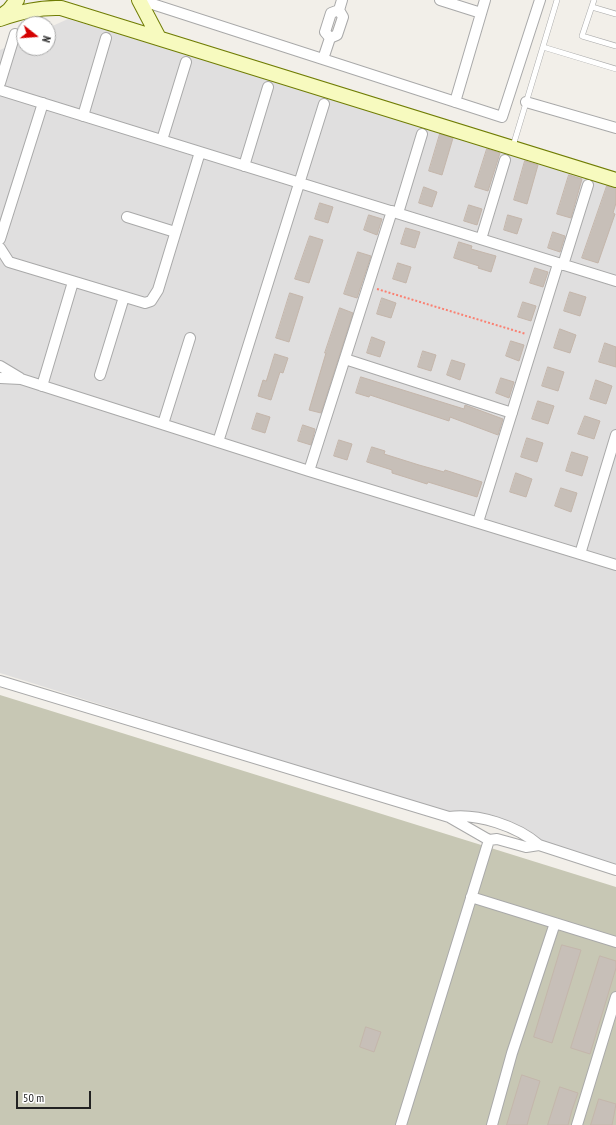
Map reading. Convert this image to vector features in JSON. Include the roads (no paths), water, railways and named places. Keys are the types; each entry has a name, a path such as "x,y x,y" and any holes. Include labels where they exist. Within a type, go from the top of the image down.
{"street":[{"path":"0,18 17,0"},
{"path":"139,0 159,38"},
{"path":"139,0 502,117 540,0"},
{"path":"440,0 481,13"},
{"path":"455,102 485,0"},
{"path":"323,59 330,38 337,35 343,17 340,5"},
{"path":"0,18 28,10 46,7 61,8 616,180"},
{"path":"0,83 15,34"},
{"path":"84,116 106,38"},
{"path":"162,140 186,62"},
{"path":"244,166 268,87"},
{"path":"0,90 616,281"},
{"path":"526,102 616,128"},
{"path":"0,239 43,103"},
{"path":"218,442 324,104"},
{"path":"310,471 368,286 422,134"},
{"path":"0,248 9,262 145,303 151,301 155,297 200,152"},
{"path":"480,239 505,160"},
{"path":"478,522 536,337 588,185"},
{"path":"127,216 175,232"},
{"path":"42,386 73,282"},
{"path":"100,375 124,297"},
{"path":"162,424 190,338"},
{"path":"345,359 512,413"},
{"path":"0,366 21,379 42,386 310,471 616,565"},
{"path":"0,378 21,379"},
{"path":"580,554 616,435"},
{"path":"0,681 449,817 458,824 489,838 526,846 539,845 616,870"},
{"path":"449,817 460,816 495,820 500,824 529,836 539,845"},
{"path":"487,820 482,828 489,838"},
{"path":"401,1125 489,838 501,832 500,824"},
{"path":"471,897 616,942"},
{"path":"492,1125 512,1053 555,923"},
{"path":"577,1125 616,997"}],"lane":[{"path":"512,147 557,0"},
{"path":"594,0 582,36 616,46"},
{"path":"592,7 616,14"},
{"path":"543,47 616,69"}]}
